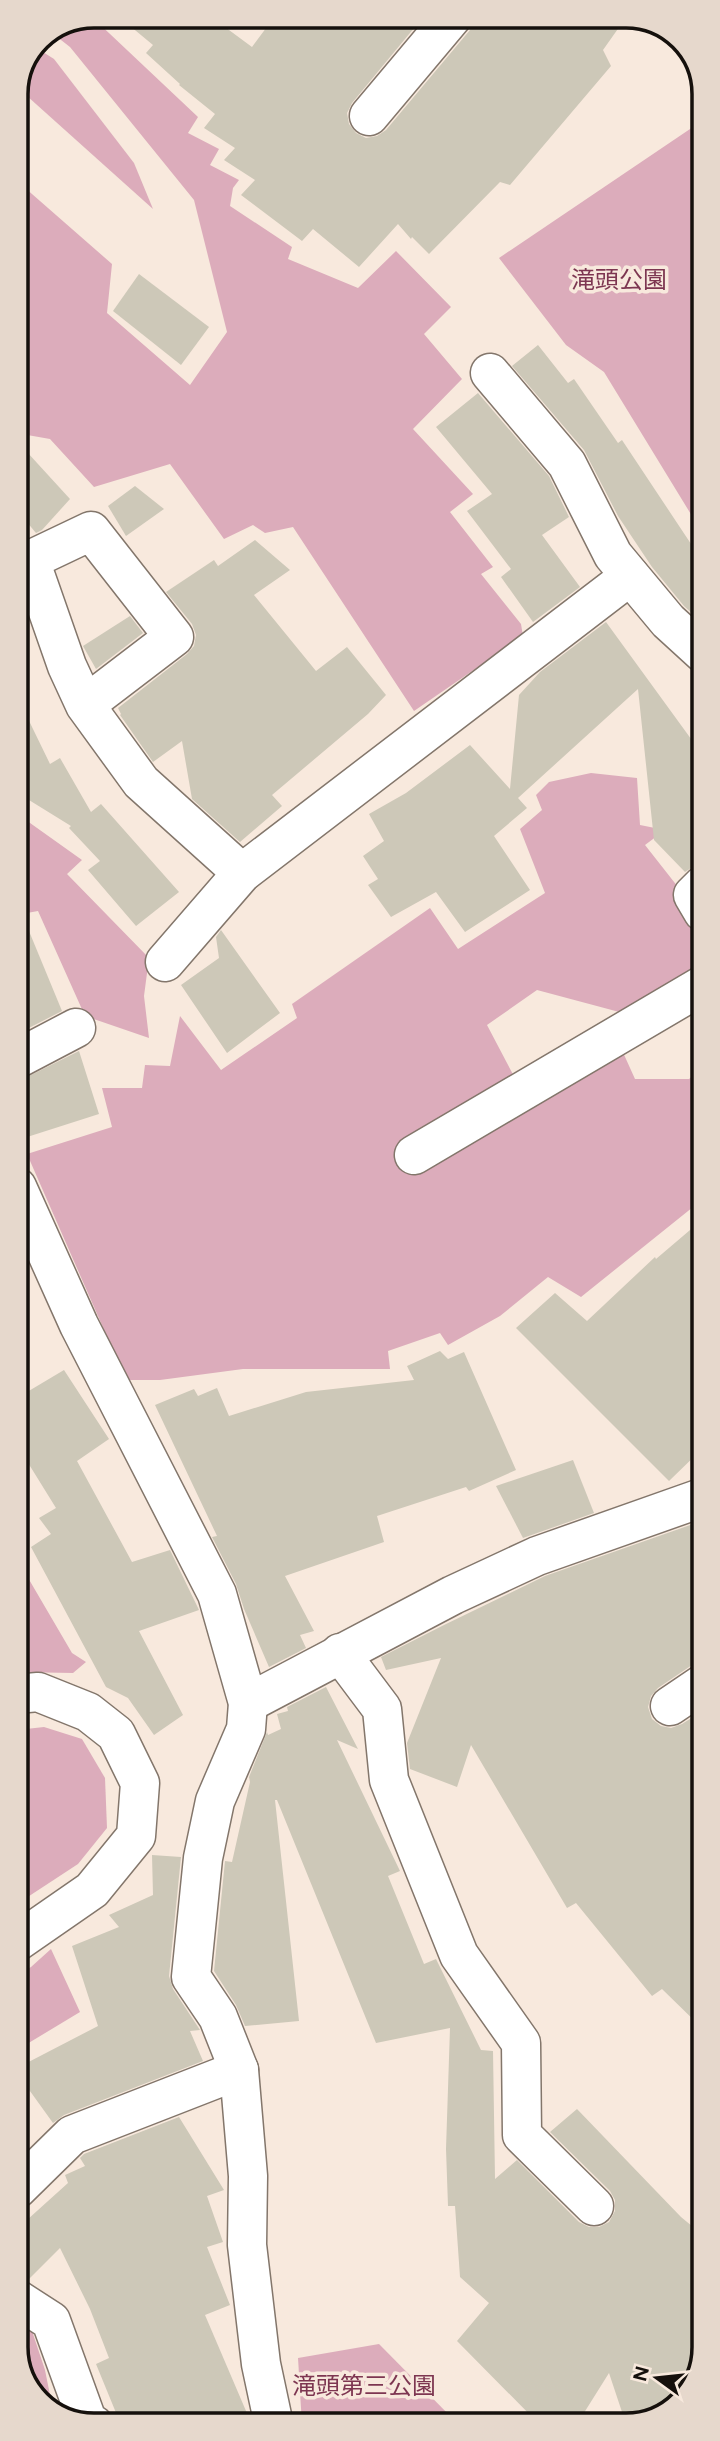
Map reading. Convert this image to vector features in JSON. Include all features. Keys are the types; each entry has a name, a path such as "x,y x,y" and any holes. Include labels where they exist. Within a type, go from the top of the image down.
{"street":[{"path":"369,117 443,28"},
{"path":"490,373 567,464 613,555 667,621 692,643"},
{"path":"165,962 242,873 630,576"},
{"path":"85,705 141,782 242,873"},
{"path":"414,1155 692,991"},
{"path":"28,1053 76,1028"},
{"path":"28,1211 79,1325 217,1594 248,1703 246,1729 215,1801 203,1858 191,1977 218,2017 240,2070 248,2176 247,2245 261,2364 271,2413"},
{"path":"248,1703 453,1595 537,1556 692,1501"},
{"path":"340,1653 382,1709 390,1780 459,1955 521,2043 522,2135 594,2206"},
{"path":"670,1706 692,1691"},
{"path":"28,1693 38,1692 88,1712 116,1734 140,1783 136,1836 92,1890 28,1934"},
{"path":"28,2178 72,2135 240,2070"},
{"path":"28,2306 51,2320 84,2412"}],"green space":[{"path":"104,28 198,117 188,133 219,149 210,165 239,180 233,188 230,206 292,247 288,259 358,288 396,251 451,307 424,334 462,379 413,429 473,494 450,512 493,567 481,574 521,624 523,636 414,711 293,527 265,533 253,525 224,539 170,464 94,487 50,439 28,435 28,190 112,264 107,313 190,385 227,332 194,200 70,47 59,38 81,29"},
{"path":"43,52 54,59 134,163 153,209 28,97 33,69"},
{"name":"滝頭公園","path":"692,128 692,516 604,372 566,345 499,258"},
{"path":"591,773 637,778 640,825 665,830 645,845 678,887 692,922 692,974 623,1013 537,990 487,1025 528,1103 621,1048 635,1079 689,1079 692,1076 692,1208 581,1297 548,1277 500,1316 448,1345 440,1333 388,1351 390,1369 243,1369 160,1380 126,1380 28,1154 112,1127 102,1088 142,1088 145,1065 170,1066 180,1016 221,1070 297,1018 292,1004 430,908 458,949 545,893 520,829 542,810 536,795 549,782"},
{"path":"28,822 82,860 67,874 149,958 144,996 149,1038 85,1016 38,911 28,913"},
{"path":"28,1578 72,1653 86,1662 73,1673 28,1672"},
{"path":"44,1727 82,1739 105,1778 107,1828 78,1864 28,1897 28,1729"},
{"path":"51,1949 80,2012 28,2043 28,1969"},
{"path":"28,2326 31,2328 50,2396 37,2380 29,2360"},
{"name":"滝頭第三公園","path":"379,2344 447,2413 301,2413 298,2358"}],"building":[{"path":"132,28 226,28 252,47 266,28 414,28 352,103 347,113 349,124 356,133 366,138 377,136 386,130 471,28 619,28 603,50 611,66 510,185 500,182 429,254 398,224 359,267 313,229 302,241 241,195 255,180 224,160 235,148 204,128 215,114 179,85 146,53 153,45"},
{"path":"139,274 209,327 181,365 113,311"},
{"path":"538,345 568,383 574,379 618,443 622,440 692,545 692,613 652,567 618,516 584,450 512,366"},
{"path":"478,393 549,476 569,517 542,535 580,587 533,622 501,577 511,569 467,511 492,494 436,427"},
{"path":"28,453 70,499 42,530 36,533 28,523"},
{"path":"135,486 164,509 126,536 108,506"},
{"path":"255,540 290,570 254,595 316,671 347,647 386,695 368,714 272,795 282,806 240,842 192,799 182,741 153,762 120,715 118,708 194,646 196,635 192,624 166,592 214,560 218,566"},
{"path":"130,616 143,633 96,669 83,646"},
{"path":"606,622 692,740 692,867 685,872 654,840 638,689 518,798 527,808 494,836 530,890 465,932 436,892 391,917 368,885 378,879 363,856 384,841 369,814 406,793 470,745 510,789 519,695 540,672"},
{"path":"28,719 50,764 60,758 91,812 101,804 179,892 136,926 88,870 100,861 69,828 71,826 28,799"},
{"path":"28,929 62,1011 28,1028"},
{"path":"221,930 280,1013 227,1053 181,985 219,958 216,937"},
{"path":"79,1051 99,1114 28,1137 28,1076"},
{"path":"692,1228 692,1459 669,1481 516,1328 555,1293 587,1321 655,1257 656,1259"},
{"path":"440,1351 448,1359 464,1352 516,1470 469,1491 466,1487 377,1516 384,1542 285,1576 314,1631 300,1635 306,1648 269,1667 236,1584 212,1537 217,1536 155,1405 194,1389 198,1396 217,1388 229,1416 306,1392 414,1380 407,1366"},
{"path":"64,1370 109,1439 77,1461 132,1562 170,1550 199,1610 139,1631 183,1715 154,1735 128,1698 106,1687 31,1547 51,1534 39,1518 56,1508 28,1463 28,1391"},
{"path":"573,1460 594,1513 523,1538 496,1486"},
{"path":"692,1524 692,1665 658,1688 651,1696 648,1707 652,1719 661,1726 671,1728 692,1718 692,2018 662,1989 652,1996 576,1903 567,1908 471,1745 457,1787 410,1769 407,1743 441,1658 386,1670 381,1657 545,1576"},
{"path":"326,1687 358,1749 337,1740 400,1871 388,1876 424,1964 436,1959 481,2050 493,2051 495,2179 517,2160 579,2222 589,2227 599,2227 609,2222 615,2211 615,2200 610,2191 550,2132 577,2109 692,2226 691,2355 683,2380 676,2390 659,2404 639,2412 622,2413 609,2373 584,2413 528,2413 457,2341 489,2303 460,2277 455,2206 448,2206 446,2149 450,2028 376,2043 277,1800 299,2021 245,2026 236,2005 214,1971 225,1861 232,1862 249,1777 267,1732 268,1735 281,1729 277,1714 288,1711 287,1707"},
{"path":"152,1855 181,1857 169,1976 173,1989 200,2030 190,2031 203,2061 64,2115 53,2123 28,2088 28,2062 98,2026 72,1946 119,1927 109,1915 153,1895"},
{"path":"179,2117 224,2190 207,2196 223,2242 207,2247 230,2305 205,2315 247,2413 116,2413 96,2364 109,2358 90,2309 60,2248 28,2280 28,2219 68,2183 65,2175 85,2166 80,2158 84,2154"}]}
